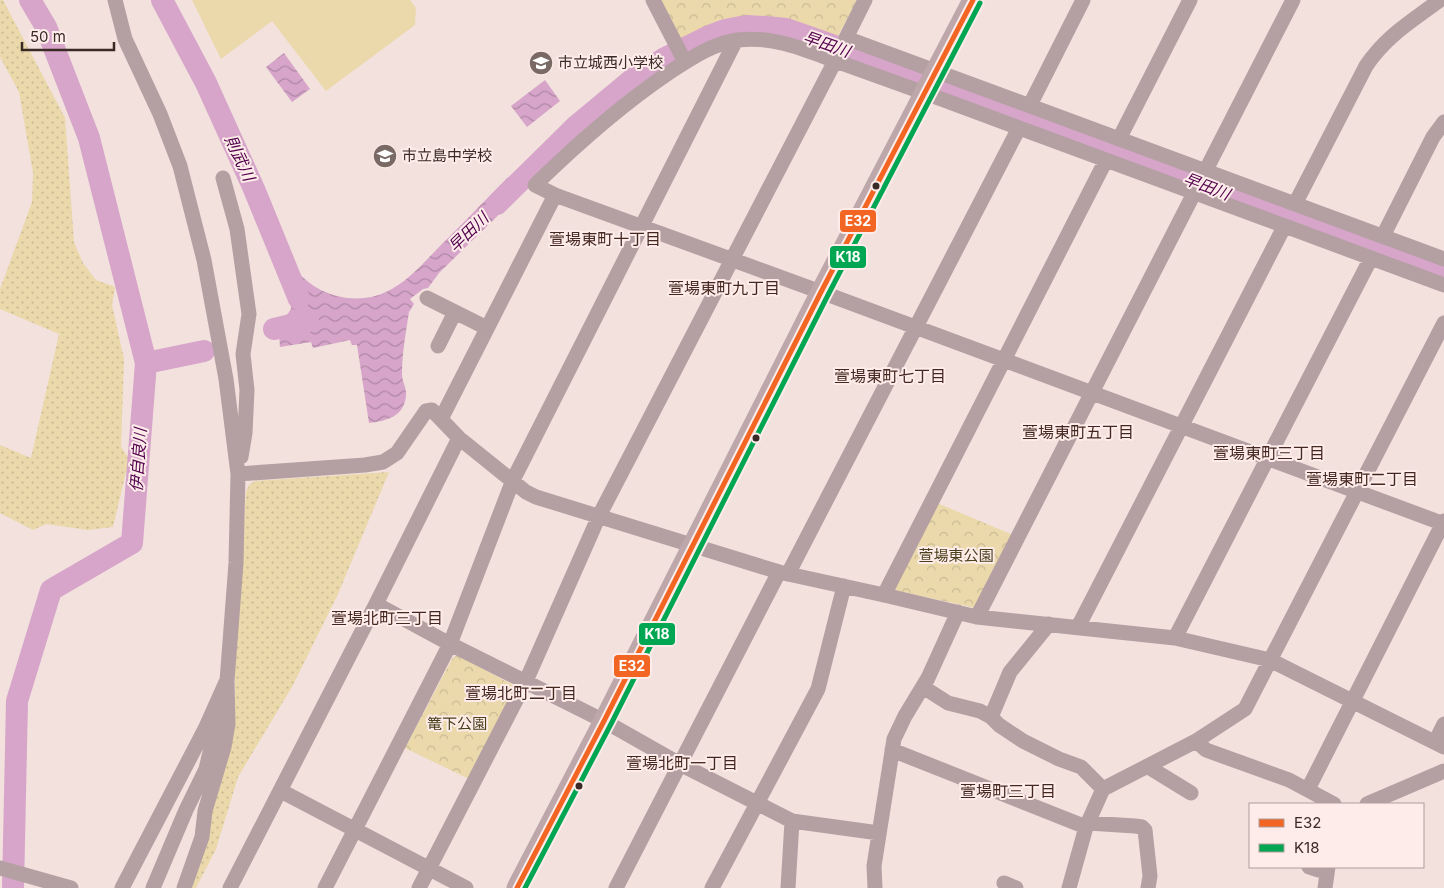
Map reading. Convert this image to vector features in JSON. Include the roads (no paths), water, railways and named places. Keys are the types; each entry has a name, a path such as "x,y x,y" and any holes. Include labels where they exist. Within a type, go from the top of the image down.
{"street":[{"path":"115,0 125,38 167,132 180,166 190,204 204,260 226,379 238,474"},
{"path":"653,0 684,61"},
{"path":"865,0 846,38 1019,128 1196,191 1284,227 1444,286"},
{"path":"517,888 604,721 821,292 973,0"},
{"path":"1030,105 1083,0"},
{"path":"1119,139 1190,0"},
{"path":"977,618 1293,0"},
{"path":"1295,204 1361,75 1375,52 1387,39 1440,0"},
{"path":"1308,789 1444,523 555,195 535,185 610,116 684,61 714,46 736,40 759,39 785,43 835,61 1030,105 1206,173 1444,259"},
{"path":"325,888 450,644 513,480 736,40"},
{"path":"419,888 526,681 599,516 835,61"},
{"path":"1383,236 1433,138 1444,122"},
{"path":"616,888 680,764 916,327 1019,128"},
{"path":"884,595 1106,160"},
{"path":"184,888 202,837 205,811 224,747 228,724 229,702 227,681 236,563 238,474 245,433 247,390 243,354 249,314 237,229 223,178"},
{"path":"441,419 555,195"},
{"path":"1078,627 1284,227"},
{"path":"1175,638 1371,258"},
{"path":"427,298 487,328"},
{"path":"438,346 455,312"},
{"path":"1069,888 1087,825 1103,789 1196,741 1245,709 1444,323"},
{"path":"238,474 365,465 383,462 397,453 426,411 432,410 459,438 526,492 536,497 784,573 958,612 977,618 1175,638 1270,660 1439,744 1444,724"},
{"path":"230,888 459,438"},
{"path":"712,888 756,802 818,689 844,586"},
{"path":"376,604 450,644 604,721 680,764 792,821 879,833"},
{"path":"876,888 874,866 894,738 905,716 924,687 958,612"},
{"path":"991,717 1010,672 1049,624"},
{"path":"122,888 205,729 227,681"},
{"path":"924,687 948,703 980,711 1023,741 1059,759 1081,766 1103,789"},
{"path":"153,888 186,810 206,769 215,731 229,702"},
{"path":"1196,741 1206,750 1289,780 1332,803"},
{"path":"892,750 1087,825 1135,826 1145,830 1150,876 1148,888"},
{"path":"1147,766 1191,793"},
{"path":"1368,803 1444,771"},
{"path":"281,791 466,888"},
{"path":"788,888 792,821"},
{"path":"0,868 71,888"},
{"path":"1325,888 1326,868"}],"water":[{"path":"284,53 310,89 292,102 266,67"},
{"path":"545,80 560,101 527,127 511,106"},
{"path":"508,177 526,188 439,273 428,288 423,289 410,299 414,304 409,312 402,366 402,377 406,391 405,403 402,409 393,417 369,423 357,345 352,345 350,340 313,348 311,342 280,347 278,322 289,311 292,300 282,274 294,267 312,285 336,296 361,298 386,292 401,283 415,271"}],"waterway":[{"name":"伊自良川","path":"13,888 17,701 51,590 132,543 146,363 89,138 46,27 30,0"},
{"name":"則武川","path":"162,0 206,83 254,189 299,299"},
{"name":"早田川","path":"497,204 575,127 634,78 665,58 709,36 725,30 746,26 766,27 786,29 846,50 1444,276"},
{"name":"早田川","path":"274,329 308,321"},
{"name":"早田川","path":"146,363 204,351"}],"place":[{"name":"市立城西小学校","path":"541,63"},
{"name":"市立島中学校","path":"385,156"}],"district":[{"name":"萱場東町十丁目","path":"605,239"},
{"name":"萱場東町九丁目","path":"724,288"},
{"name":"萱場東町七丁目","path":"890,376"},
{"name":"萱場東町五丁目","path":"1078,432"},
{"name":"萱場東町三丁目","path":"1269,453"},
{"name":"萱場東町二丁目","path":"1362,479"},
{"name":"萱場北町三丁目","path":"387,618"},
{"name":"萱場北町二丁目","path":"521,693"},
{"name":"萱場北町一丁目","path":"682,763"},
{"name":"萱場町三丁目","path":"1008,791"}],"park label":[{"name":"萱場東公園","path":"956,556"},
{"name":"篭下公園","path":"457,724"}]}
